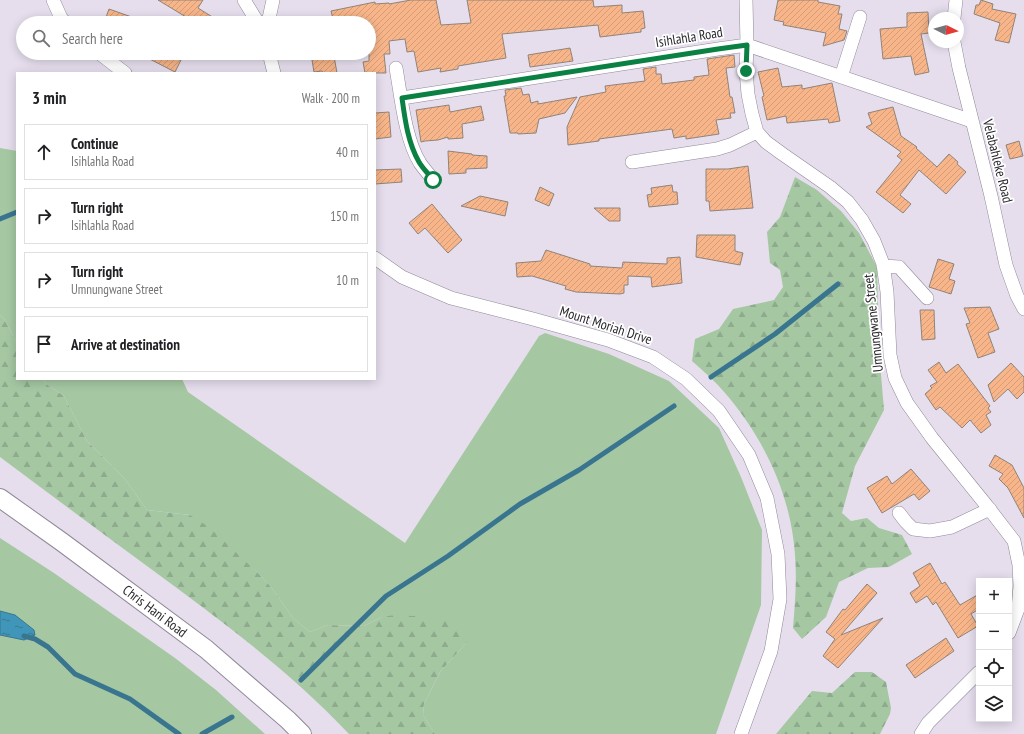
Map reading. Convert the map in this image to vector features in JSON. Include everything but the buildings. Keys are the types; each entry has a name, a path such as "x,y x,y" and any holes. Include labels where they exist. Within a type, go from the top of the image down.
{"main road":[{"name":"Chris Hani Road","path":"0,498 206,649 288,720 302,734"}],"street":[{"path":"52,0 60,16"},
{"path":"244,0 254,16"},
{"path":"270,16 273,0"},
{"name":"Umnungwane Street","path":"746,0 746,71 748,94 757,132 776,150 830,187 848,202 862,220 874,241 883,266 887,292 890,355 896,378 907,403 932,438 990,510 1019,539 1020,586 1018,609 1012,625"},
{"path":"955,12 956,0"},
{"path":"841,77 860,17"},
{"name":"Isihlahla Road","path":"402,98 747,45 972,121"},
{"name":"Velabahleke Road","path":"955,48 991,196 1006,266 1017,296 1024,309"},
{"path":"108,60 124,72"},
{"path":"271,60 274,72"},
{"path":"396,68 409,138 420,163 433,180"},
{"path":"632,162 717,148 757,132"},
{"name":"Mount Moriah Drive","path":"376,259 402,277 451,298 608,340 653,357 686,379 719,411 749,455 767,498 778,554 780,599 771,650 741,734"},
{"path":"883,266 899,267 927,298"},
{"path":"899,512 913,529 930,532 952,527 990,510"},
{"path":"921,734 928,723 976,675"}],"green space":[{"path":"0,148 16,151 16,341 4,319 0,315"},
{"path":"795,177 817,190 841,211 859,233 877,267 879,351 884,410 855,466 842,513 851,521 867,518 879,528 902,535 912,554 889,567 868,568 839,582 826,617 802,639 793,628 796,574 792,533 788,511 773,468 752,429 739,410 717,384 692,361 695,339 719,329 733,309 774,300 783,287 780,270 770,263 767,232 780,217"},
{"path":"0,315 4,319 16,341 16,380 43,380 64,396 87,441 125,479 147,510 190,515 209,527 259,574 271,587 293,618 310,632 328,625 364,626 382,617 395,615 451,618 461,623 467,636 467,642 440,672 424,704 423,715 435,734 349,734 303,689 254,647 203,607 0,457"},
{"path":"545,333 609,354 669,381 719,428 741,477 762,530 761,605 716,734 435,734 423,715 424,704 440,672 467,642 382,617 364,626 328,625 310,632 293,618 271,587 259,574 190,515 147,510 125,479 87,441 64,396 43,380 182,380 188,392 405,543 539,336"},
{"path":"0,538 54,573 175,658 216,690 265,734 0,734"},
{"path":"855,672 872,672 886,682 891,708 890,714 880,734 776,734 812,691 832,693"}],"water":[{"path":"0,611 15,615 34,630 35,635 24,640 0,635"}],"waterway":[{"path":"0,219 16,212"},
{"path":"711,377 775,334 838,284"},
{"path":"301,680 386,596 448,556 520,504 579,470 674,406"},
{"path":"24,636 35,639 48,647 75,674 130,699 179,734"},
{"path":"202,734 232,717"}],"route":[{"path":"433,180 420,163 414,152 409,138 402,98 747,45 746,71"}]}
